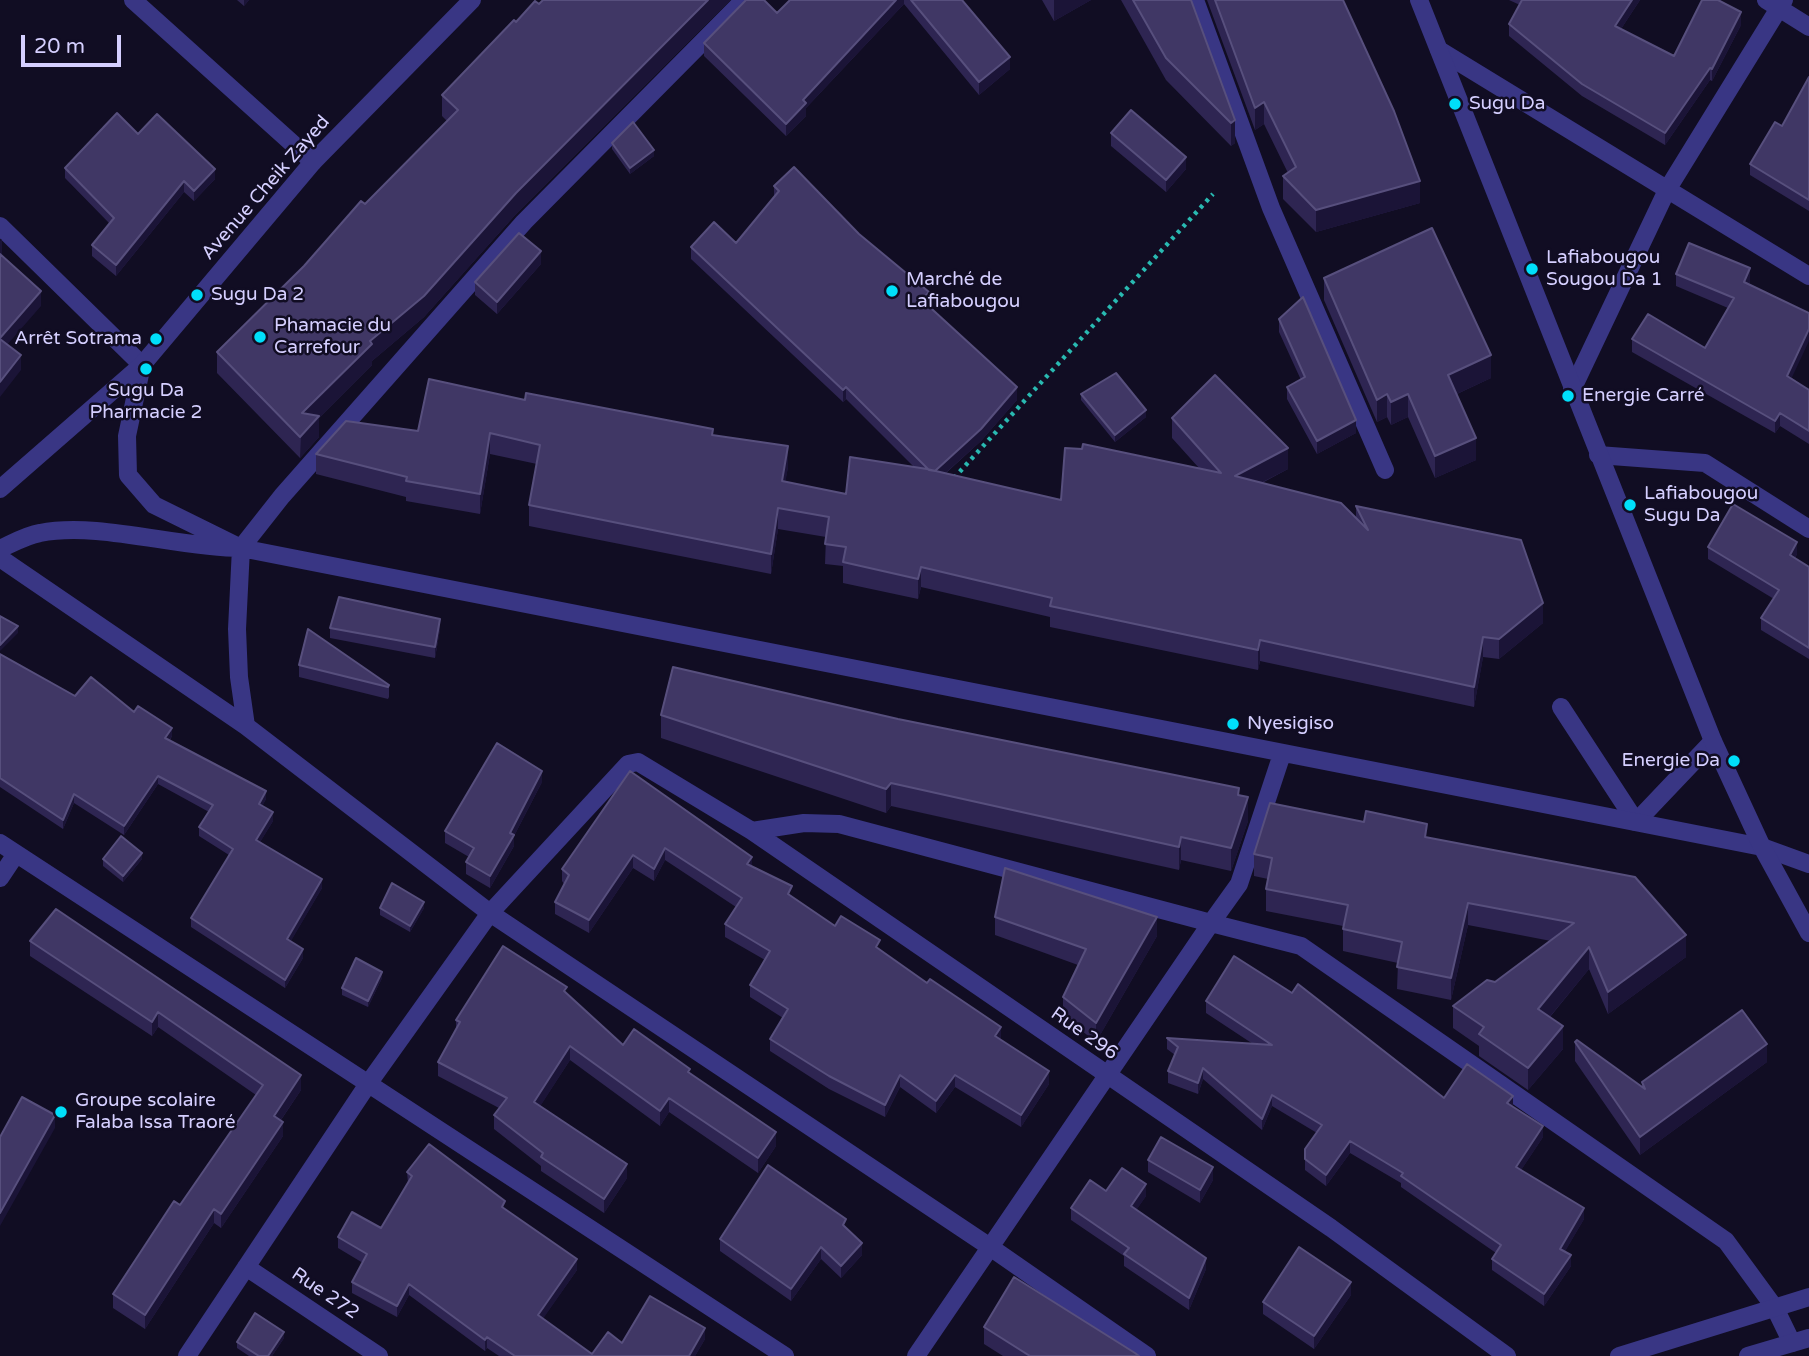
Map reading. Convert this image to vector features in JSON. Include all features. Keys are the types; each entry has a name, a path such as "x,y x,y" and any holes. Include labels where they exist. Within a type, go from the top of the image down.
{"street":[{"path":"133,0 313,162"},
{"name":"Avenue Cheik Zayed","path":"0,489 142,365 313,162 472,0"},
{"path":"246,726 239,677 237,629 241,548 282,496 524,222 744,0"},
{"path":"1195,0 1271,208 1385,470"},
{"path":"1419,0 1713,741 1762,847 1809,933"},
{"path":"1572,390 1667,190 1777,3 1809,27"},
{"path":"1439,50 1809,276"},
{"path":"0,226 142,365 127,436 128,475 154,505 241,548"},
{"path":"1598,456 1705,463 1809,529"},
{"path":"0,549 40,533 80,530 204,548 241,548 1762,847 1809,864"},
{"path":"0,558 246,726 490,913 990,1247 1147,1356"},
{"path":"1561,707 1636,822"},
{"path":"1636,822 1713,741"},
{"path":"916,1356 1106,1074 1239,884 1282,754"},
{"name":"Rue 296","path":"490,913 628,764 638,762 648,766 752,831 1331,1228 1507,1356"},
{"path":"752,831 804,823 839,824 1301,946 1726,1241 1800,1340 1748,1356"},
{"path":"0,844 785,1356"},
{"path":"0,878 16,854"},
{"path":"1784,889 1809,944"},
{"path":"187,1356 368,1084 490,913"},
{"name":"Rue 272","path":"246,1267 379,1356"},
{"path":"1619,1356 1809,1297"}],"path":[{"path":"948,485 1213,194"}],"building":[{"path":"543,0 708,0 516,193 424,296 370,341 372,344 302,413 319,416 300,437 217,352 304,266 361,201 365,204 458,110 442,95 514,20 516,22 535,1 539,4"},
{"path":"746,0 764,0 777,13 790,0 896,0 803,100 806,103 786,124 704,43"},
{"path":"911,0 962,0 1010,57 979,82"},
{"path":"1133,0 1191,0 1235,120 1231,123 1166,58"},
{"path":"1215,0 1343,0 1394,111 1420,181 1316,210 1283,176 1296,167 1264,102 1255,108"},
{"path":"1522,0 1632,0 1615,26 1674,56 1702,0 1718,0 1741,12 1712,69 1710,68 1665,133 1582,84 1509,24"},
{"path":"1809,77 1809,200 1750,164 1775,122 1782,126"},
{"path":"1131,110 1186,157 1166,180 1111,133"},
{"path":"117,113 138,134 157,114 215,169 194,191 184,181 116,265 92,245 114,218 65,168"},
{"path":"633,122 654,150 630,168 612,143"},
{"path":"794,167 859,234 929,292 922,300 1017,387 981,429 935,471 929,470 846,387 843,390 691,247 714,222 736,243 779,191 774,186"},
{"path":"1432,228 1491,355 1448,375 1476,438 1435,456 1408,394 1391,402 1387,394 1377,400 1324,278"},
{"path":"519,233 541,251 497,302 475,282"},
{"path":"1689,243 1750,268 1744,282 1809,313 1809,329 1787,376 1809,390 1809,431 1780,413 1775,421 1632,339 1648,314 1705,348 1734,298 1676,274"},
{"path":"0,254 41,291 0,338"},
{"path":"1303,297 1356,420 1317,441 1287,387 1305,377 1279,319"},
{"path":"0,339 21,355 0,382"},
{"path":"1116,373 1146,410 1115,435 1081,394"},
{"path":"1215,375 1288,448 1235,476 1341,503 1368,530 1356,506 1521,540 1543,603 1499,639 1483,637 1474,687 1260,640 1258,650 1050,606 1052,598 921,567 918,579 843,562 846,547 825,544 829,517 778,508 771,554 529,505 540,445 490,433 480,494 406,481 407,477 316,454 346,421 418,431 429,379 525,400 526,393 713,429 712,435 788,446 782,481 846,494 850,457 927,469 1061,500 1065,448 1082,449 1083,444 1221,473 1172,418"},
{"path":"1733,504 1797,542 1790,555 1809,567 1809,648 1761,618 1779,590 1708,547"},
{"path":"339,597 440,619 435,647 330,628"},
{"path":"0,616 18,626 0,645"},
{"path":"308,629 389,685 388,687 299,665"},
{"path":"0,654 75,696 91,677 134,712 138,706 172,728 165,738 266,791 259,804 273,812 256,840 322,879 287,939 303,949 285,980 191,918 233,849 199,827 213,805 158,776 124,826 74,794 63,820 0,778"},
{"path":"673,667 898,719 1239,788 1238,795 1248,797 1231,848 1181,837 1179,847 891,783 886,789 661,715"},
{"path":"497,743 542,771 510,833 514,835 490,876 466,862 474,848 445,831"},
{"path":"630,771 752,857 747,864 792,886 788,894 835,926 841,916 880,940 876,947 927,983 930,979 1001,1027 995,1036 1049,1071 1021,1115 955,1075 936,1101 900,1075 885,1105 829,1076 770,1039 788,1009 750,985 770,951 725,924 742,898 665,848 654,869 633,855 589,920 555,902 569,875 562,869"},
{"path":"1270,803 1364,822 1366,811 1427,824 1425,837 1635,877 1686,935 1608,992 1589,947 1538,1009 1563,1026 1528,1068 1479,1034 1484,1027 1453,1006 1487,980 1495,982 1574,923 1468,903 1451,978 1397,967 1402,942 1343,929 1348,905 1266,889 1272,858 1254,854"},
{"path":"121,836 142,853 123,876 103,859"},
{"path":"1005,868 1157,917 1096,1023 1063,997 1086,949 995,917"},
{"path":"392,883 424,902 410,926 380,908"},
{"path":"56,909 301,1075 274,1116 283,1122 221,1214 214,1209 145,1315 113,1294 174,1201 180,1205 263,1085 158,1012 152,1022 30,941"},
{"path":"503,946 567,987 564,991 623,1045 634,1029 690,1069 688,1072 776,1132 758,1158 669,1098 660,1111 570,1046 534,1102 627,1164 604,1199 541,1157 543,1153 494,1115 507,1098 438,1062 460,1022 456,1020"},
{"path":"1234,956 1292,993 1298,984 1444,1098 1467,1064 1513,1096 1507,1103 1543,1126 1516,1167 1584,1208 1560,1249 1571,1255 1544,1294 1492,1259 1501,1245 1401,1176 1403,1173 1350,1141 1326,1175 1305,1159 1305,1149 1322,1125 1272,1095 1262,1119 1203,1068 1198,1083 1168,1071 1178,1047 1167,1038 1272,1045 1206,1001"},
{"path":"356,958 382,972 368,1001 342,988"},
{"path":"1742,1010 1767,1044 1640,1137 1575,1042 1577,1040 1645,1089 1642,1082"},
{"path":"22,1097 55,1115 0,1213 0,1137"},
{"path":"1161,1137 1213,1167 1200,1190 1148,1160"},
{"path":"429,1144 505,1201 502,1207 577,1259 538,1315 592,1354 608,1332 622,1343 650,1296 705,1328 689,1356 515,1356 487,1337 485,1340 409,1284 397,1306 352,1282 367,1254 338,1237 352,1212 381,1228 412,1176 407,1172"},
{"path":"768,1165 846,1219 843,1225 862,1243 841,1266 821,1247 791,1289 720,1239"},
{"path":"1122,1168 1146,1184 1131,1206 1206,1258 1189,1298 1124,1254 1129,1248 1071,1208 1090,1180 1106,1191"},
{"path":"1299,1247 1351,1282 1314,1336 1263,1302"},
{"path":"1014,1277 1139,1356 1030,1356 984,1327"},
{"path":"255,1313 284,1332 268,1356 259,1356 237,1342"}],"place":[{"name":"Sugu Da","path":"1455,104"},
{"name":"Lafiabougou Sougou Da 1","path":"1532,269"},
{"name":"Marché de Lafiabougou","path":"892,291"},
{"name":"Sugu Da 2","path":"197,295"},
{"name":"Phamacie du Carrefour","path":"260,337"},
{"name":"Arrêt Sotrama","path":"156,339"},
{"name":"Sugu Da Pharmacie 2","path":"146,369"},
{"name":"Energie Carré","path":"1568,396"},
{"name":"Lafiabougou Sugu Da","path":"1630,505"},
{"name":"Nyesigiso","path":"1233,724"},
{"name":"Energie Da","path":"1734,761"},
{"name":"Groupe scolaire Falaba Issa Traoré","path":"61,1112"}]}
